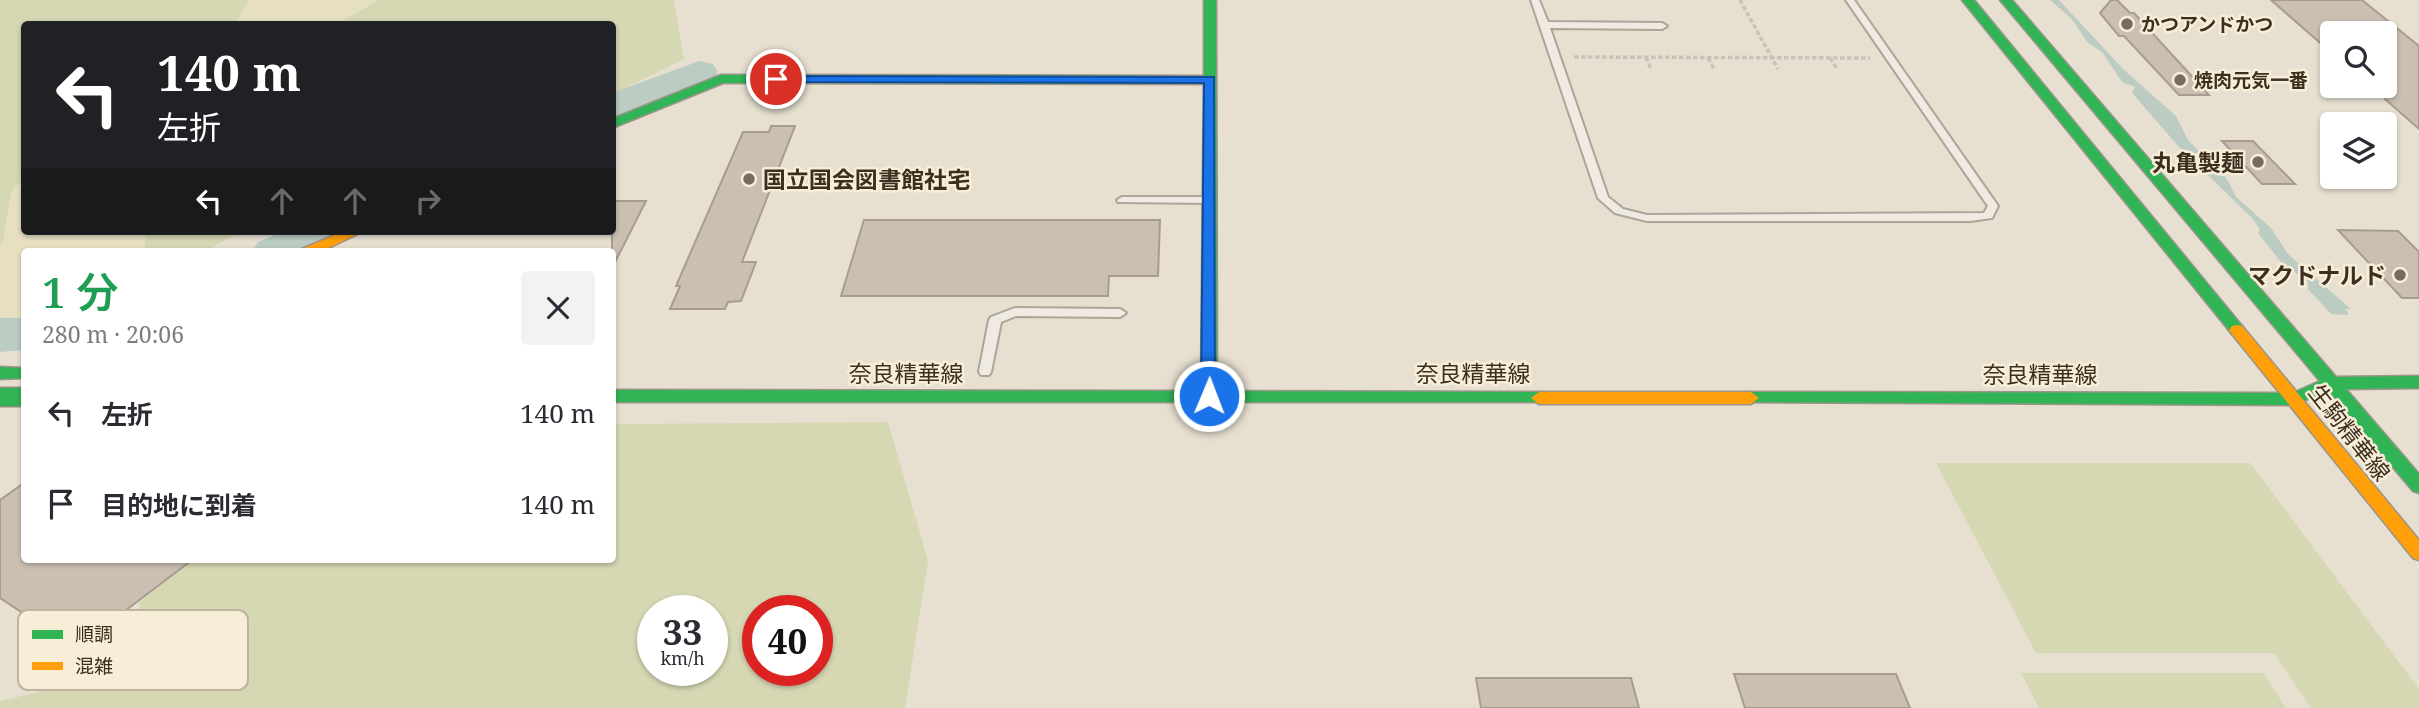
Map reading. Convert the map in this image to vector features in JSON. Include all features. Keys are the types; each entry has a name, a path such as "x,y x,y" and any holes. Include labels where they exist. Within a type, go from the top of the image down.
{"main road":[{"path":"1209,396 1210,0"},
{"path":"1968,0 2272,372"},
{"path":"2006,0 2330,383"},
{"path":"616,122 721,79 1210,79"},
{"path":"317,248 347,235"},
{"path":"2246,372 2272,372 2330,383 2419,382"},
{"name":"生駒精華線","path":"2272,372 2419,554"},
{"path":"0,373 21,373"},
{"name":"生駒精華線","path":"2330,383 2419,485"},
{"name":"奈良精華線","path":"616,396 2295,399 2330,383"},
{"path":"0,400 21,390"},
{"path":"0,400 21,397"}],"lane":[{"path":"1535,0 1603,198 1619,211 1647,218 1988,216 1993,206 1850,0"},
{"path":"1544,25 1662,26"},
{"path":"1122,200 1210,200"},
{"path":"985,372 995,320 1000,316 1015,312 1120,313"}],"path":[{"path":"1740,0 1778,69"},
{"path":"1553,57 1892,58"},
{"path":"1646,58 1651,69"},
{"path":"1708,58 1714,69"},
{"path":"1830,58 1837,69"}],"shaded area":[{"path":"249,0 379,0 342,21 237,21"},
{"path":"2050,0 2059,0 2123,69 2176,116 2188,140 2227,179 2236,197 2271,228 2288,254 2351,309 2346,309 2349,315 2331,314 2308,289 2308,282 2281,262 2258,233 2260,230 2253,219 2179,147 2132,93 2135,87 2122,82 2102,52 2087,42 2072,19"},
{"path":"21,181 21,235 146,235 144,248 21,248 21,322 0,322 0,244 3,240 11,191"}],"green space":[{"path":"0,0 249,0 237,21 21,21 21,181 11,192 3,241 0,244"},
{"path":"379,0 674,0 684,59 616,93 616,21 342,21"},
{"path":"146,235 235,235 210,248 144,248"},
{"path":"888,422 928,561 905,708 0,708 0,701 48,690 248,690 248,610 138,610 140,602 186,563 616,563 616,424"},
{"path":"1936,463 2250,463 2419,689 2419,708 2311,708 2274,653 2036,653"},
{"path":"2021,673 2263,673 2286,708 2039,708"}],"building":[{"path":"2111,0 2117,0 2130,13 2134,13 2209,95 2179,95 2124,36 2119,36 2100,13"},
{"path":"2271,0 2362,0 2388,21 2320,21 2320,43"},
{"path":"2397,28 2419,46 2419,129 2385,99 2397,98"},
{"name":"国立国会図書館社宅","path":"771,126 795,126 742,262 756,262 741,301 728,302 725,309 670,309 680,286 676,286 743,132 769,132"},
{"name":"丸亀製麺","path":"2222,141 2253,141 2295,184 2262,184"},
{"path":"616,201 646,201 616,260 616,248 612,248 612,235 616,235"},
{"path":"864,220 1160,220 1158,276 1109,276 1108,296 841,296"},
{"name":"マクドナルド","path":"2338,230 2398,231 2419,252 2419,298 2402,298"},
{"path":"21,485 21,563 188,563 126,610 18,610 0,598 0,500"},
{"path":"1734,674 1896,674 1910,708 1745,708"},
{"path":"1476,678 1631,678 1639,708 1481,708"}],"waterway":[{"path":"616,105 699,72"},
{"path":"284,248 314,235"},
{"path":"0,335 21,334"}],"traffic: fast":[{"path":"1209,396 1210,0"},
{"path":"1968,0 2237,330"},
{"path":"2006,0 2419,486"},
{"path":"616,122 721,79 1210,80"},
{"path":"0,373 21,373"},
{"path":"2330,383 2419,382"},
{"path":"1751,398 2295,399 2330,383"},
{"path":"616,396 1539,398"},
{"path":"0,397 21,397"}],"traffic: slow":[{"path":"317,248 347,235"},
{"path":"2237,330 2419,553"},
{"path":"1539,398 1751,398"}],"place":[{"name":"かつアンドかつ","path":"2127,24"},
{"name":"焼肉元気一番","path":"2180,80"},
{"name":"丸亀製麺","path":"2258,162"},
{"name":"国立国会図書館社宅","path":"749,179"},
{"name":"マクドナルド","path":"2400,275"}],"route":[{"path":"776,79 1210,79 1209,396"}]}
